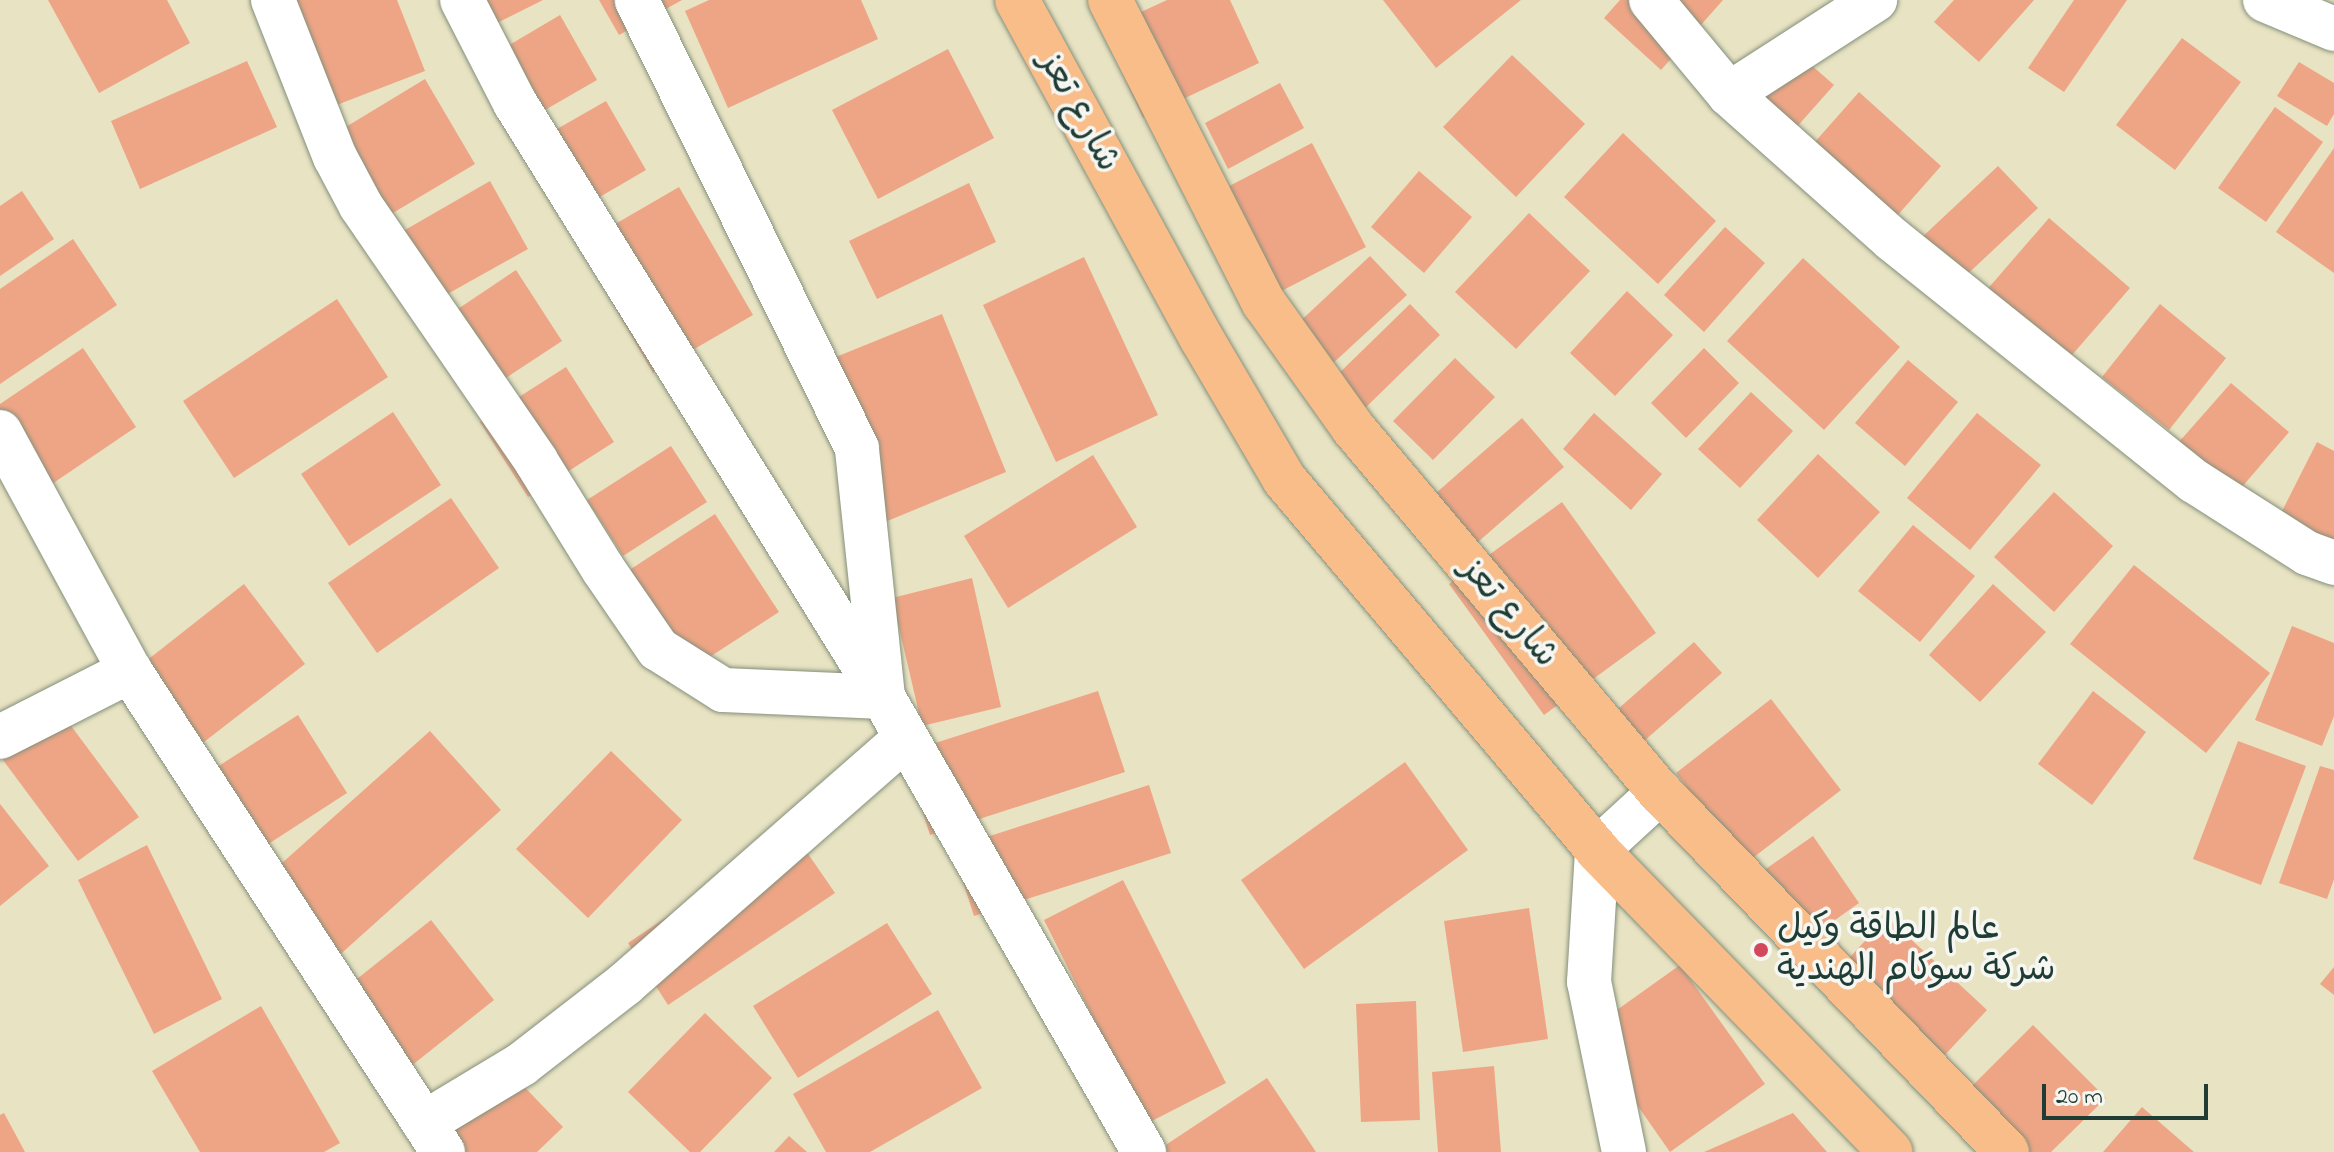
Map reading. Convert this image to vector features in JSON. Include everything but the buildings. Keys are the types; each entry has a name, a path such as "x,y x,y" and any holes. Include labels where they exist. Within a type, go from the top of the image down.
{"main road":[{"name":"شارع تعز","path":"1017,0 1202,339 1284,479 1597,850 1891,1152"},
{"name":"شارع تعز","path":"1110,0 1264,303 1353,428 1660,792 2007,1152"}],"street":[{"path":"273,0 335,157 361,206 536,461 603,569 658,649 723,690 883,697"},
{"path":"462,0 515,103 883,697 1144,1152"},
{"path":"637,0 857,448 883,697"},
{"path":"1651,0 1729,94 1893,240 2194,481 2307,553 2334,563"},
{"path":"1729,94 1875,0"},
{"path":"2265,0 2334,29"},
{"path":"0,432 130,671 433,1138 625,984 906,738"},
{"path":"0,737 130,671"},
{"path":"1624,1152 1589,982 1597,850 1660,792"}],"place":[{"name":"عالم الطاقة وكيل شركة سوكام الهندية","path":"1761,950"}]}
